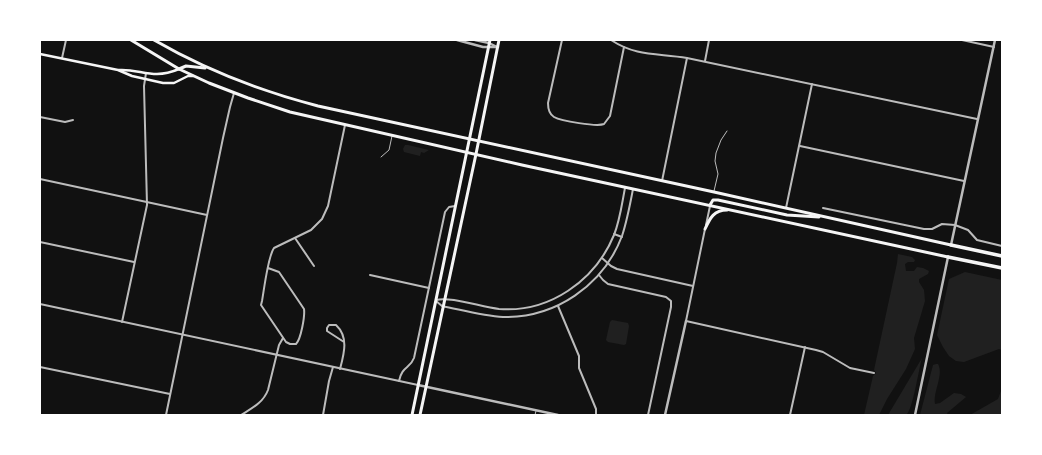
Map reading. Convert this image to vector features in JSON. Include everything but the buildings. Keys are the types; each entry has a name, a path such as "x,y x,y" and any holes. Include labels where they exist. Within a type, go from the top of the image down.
{"highway":[{"path":"951,245 1002,256"},
{"path":"948,257 1002,268"}],"main road":[{"path":"131,40 179,69 234,94 278,109 392,136 948,257"},
{"path":"154,40 210,69 257,88 311,104 951,245"},
{"path":"420,415 442,306 479,142 499,40"},
{"path":"412,415 489,42"},
{"path":"40,54 118,70 130,70 146,73 165,74 188,66 210,69"},
{"path":"118,70 128,75 172,83 180,81 188,76 194,76"},
{"path":"710,205 713,200 718,200 787,215 825,217"},
{"path":"705,229 710,219 716,212 723,210 737,211"}],"street":[{"path":"62,58 66,40"},
{"path":"457,40 488,48 498,47"},
{"path":"475,40 489,42 498,47"},
{"path":"562,40 548,103 549,111 556,118 594,126 602,125 607,122 610,116 624,47"},
{"path":"611,40 624,47 645,54 705,61 977,119"},
{"path":"705,61 709,40"},
{"path":"962,40 994,47"},
{"path":"951,245 977,119 996,40"},
{"path":"662,181 687,58"},
{"path":"122,322 147,202 146,73"},
{"path":"786,208 812,84"},
{"path":"166,415 207,215 234,94"},
{"path":"40,117 65,122 73,120"},
{"path":"268,268 279,272 304,311 298,343 290,344 284,338 262,305 268,268 273,248 315,227 326,213 345,125"},
{"path":"800,146 964,181"},
{"path":"40,179 207,215"},
{"path":"435,301 444,298 498,309 515,309 531,307 554,299 575,286 592,271 602,258 614,234 625,187"},
{"path":"435,301 442,306 503,317 532,314 558,306 580,293 608,264 622,237 633,188"},
{"path":"665,415 710,205"},
{"path":"399,381 403,370 411,364 414,358 445,212 450,207 455,206"},
{"path":"823,208 924,229 932,229 942,224 955,225 968,230 977,240 1002,246"},
{"path":"614,234 622,237"},
{"path":"295,238 314,266"},
{"path":"40,242 134,262"},
{"path":"915,415 948,257"},
{"path":"602,258 608,264 620,270 693,286"},
{"path":"370,275 429,288"},
{"path":"599,275 608,284 666,297 671,301 648,415"},
{"path":"40,304 558,415"},
{"path":"558,306 579,356 579,368 596,409 596,415"},
{"path":"686,321 805,347 822,352 850,368 874,373"},
{"path":"340,369 344,353 344,342 343,334 340,328 333,324 329,325 327,331 344,342"},
{"path":"241,415 259,404 265,397 279,343 284,338"},
{"path":"790,415 805,347"},
{"path":"40,367 170,394"},
{"path":"322,415 333,367"}],"lane":[{"path":"714,192 718,174 715,161 716,153 719,143 727,131"},
{"path":"381,157 389,150 392,136"},
{"path":"535,415 536,410"}],"shaded area":[{"path":"405,145 429,150 424,153 421,152 420,156 404,152 403,149"},
{"path":"898,254 912,257 915,260 914,262 908,262 905,264 906,271 914,271 917,267 929,271 928,274 919,279 919,282 924,290 925,301 914,338 915,349 906,369 879,415 864,415 873,376 876,373 874,370"},
{"path":"965,272 1002,280 1002,350 999,349 964,362 956,361 949,356 937,335 949,279"},
{"path":"612,320 628,323 629,326 626,344 624,345 608,342 606,340 610,322"},
{"path":"922,358 914,396 907,414 898,416 888,415"},
{"path":"938,364 940,368 940,373 935,394 935,404 940,403 954,393 961,394 966,397 947,413 948,415 920,415 933,365"},
{"path":"1001,391 1002,415 970,415 998,399"}]}
